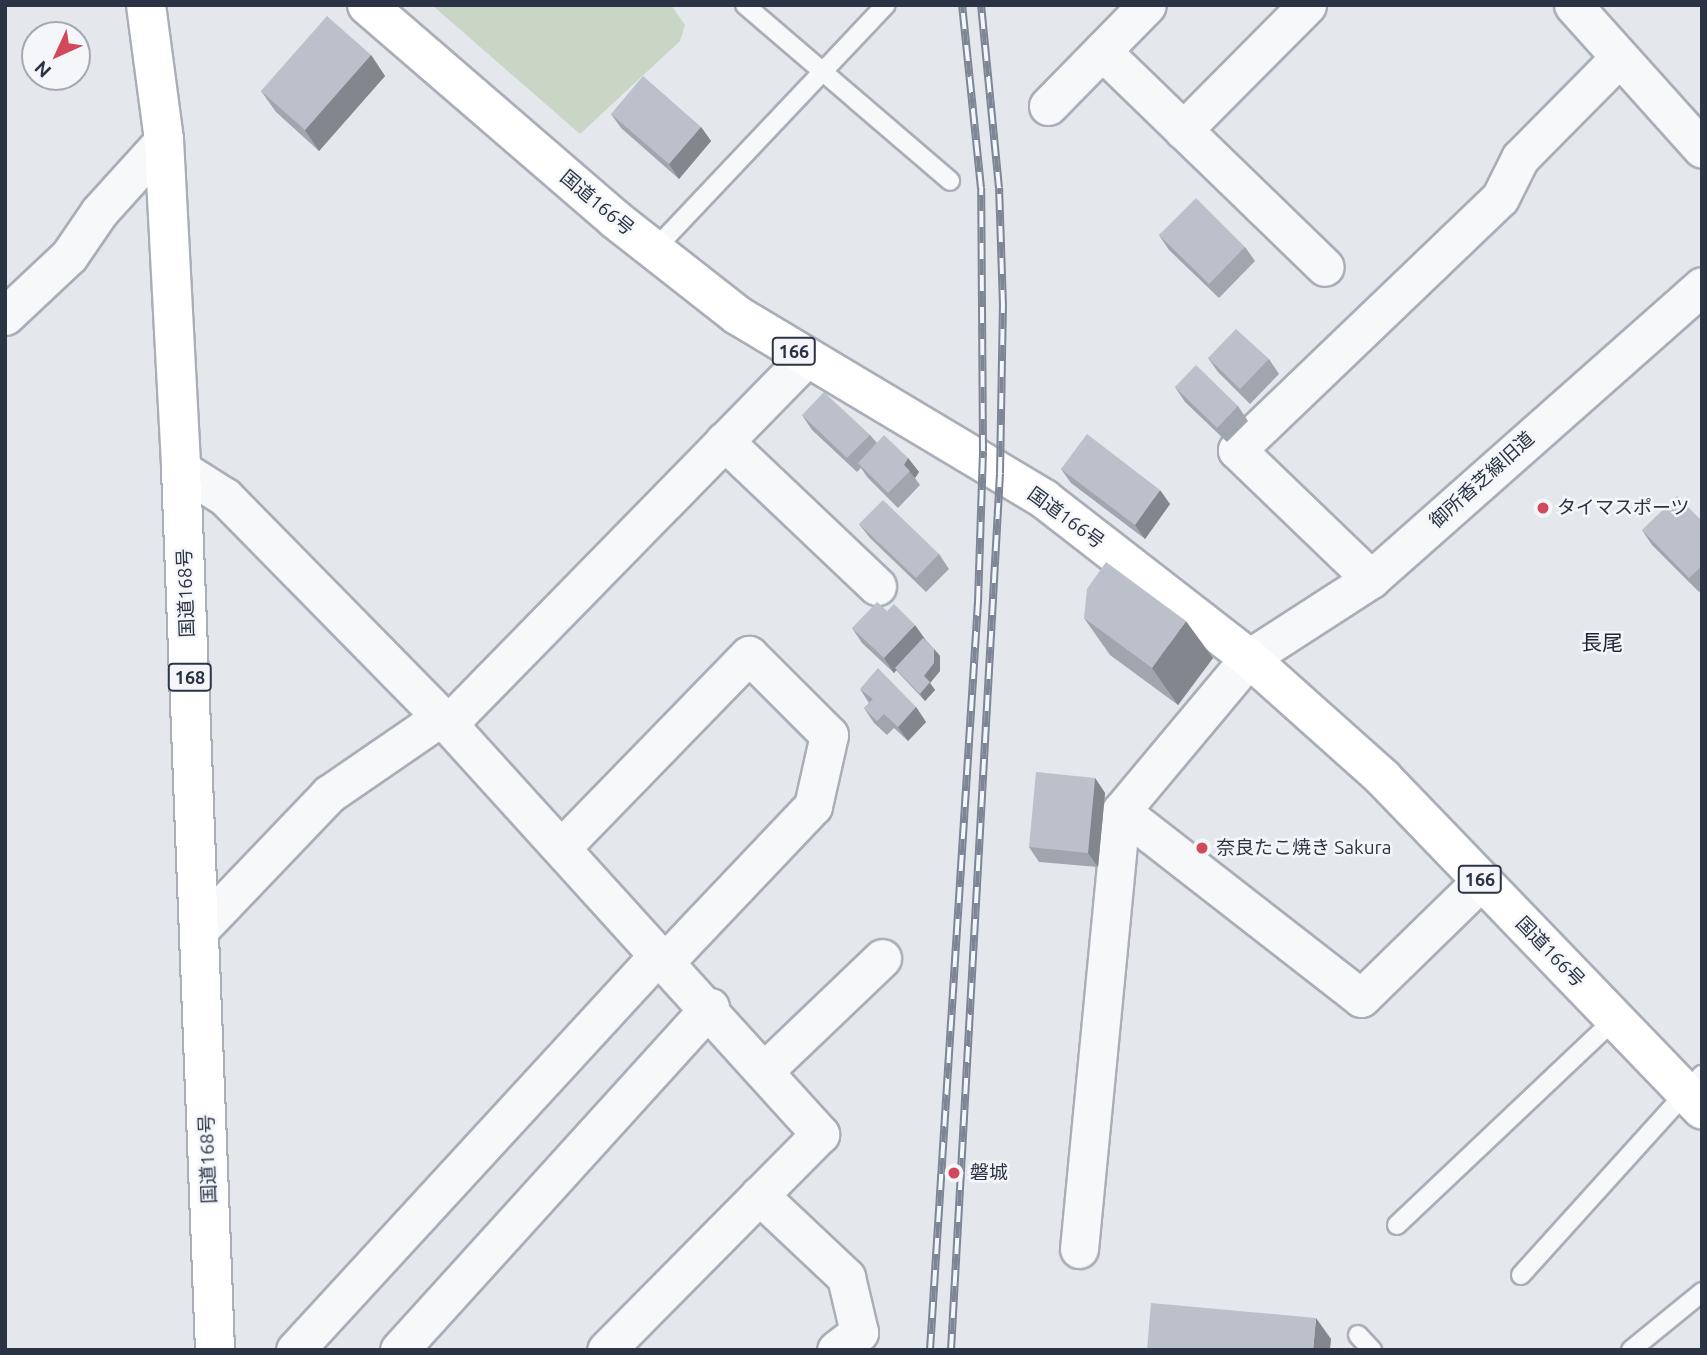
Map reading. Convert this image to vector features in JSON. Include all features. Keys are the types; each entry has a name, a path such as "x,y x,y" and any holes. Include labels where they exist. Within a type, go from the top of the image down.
{"highway":[{"name":"国道168号","path":"146,5 164,140 181,469 215,1350"},
{"name":"国道166号","path":"367,5 654,250 737,315 805,359 1044,499 1249,658 1383,778 1615,1019 1696,1092"}],"street":[{"path":"1048,106 1147,5"},
{"path":"1183,130 1307,5"},
{"path":"1573,5 1702,149"},
{"path":"1102,51 1325,267"},
{"path":"1371,579 1237,450 1500,198 1520,158 1619,58"},
{"path":"5,316 69,256 99,212 164,140"},
{"name":"御所香芝線旧道","path":"1121,811 1249,658 1371,579 1702,286"},
{"path":"200,929 329,794 444,720 805,359"},
{"path":"724,441 877,586"},
{"path":"181,469 225,497 444,720 710,1007 820,1134 606,1350"},
{"path":"295,1350 663,956 813,806 829,735 750,656 562,847"},
{"path":"1121,811 1361,998 1481,881"},
{"path":"1079,1249 1121,811"},
{"path":"765,1070 882,958"},
{"path":"399,1350 710,1007"},
{"path":"759,1195 846,1277 859,1332 836,1350"}],"lane":[{"path":"746,5 950,181"},
{"path":"654,250 886,5"},
{"path":"1396,1225 1615,1019"},
{"path":"1521,1275 1696,1092"},
{"path":"1631,1350 1702,1292"},
{"path":"1358,1335 1372,1350"}],"green space":[{"path":"432,5 671,5 685,25 680,41 580,134"}],"building":[{"path":"327,16 371,55 305,130 261,91"},
{"path":"643,76 701,127 669,164 611,114"},
{"path":"1196,198 1245,247 1209,284 1159,235"},
{"path":"1236,329 1269,359 1240,389 1208,358"},
{"path":"1196,365 1238,406 1217,428 1175,387"},
{"path":"824,392 870,435 847,458 802,415"},
{"path":"1087,434 1160,490 1135,525 1061,469"},
{"path":"884,435 908,458 904,465 910,471 888,493 858,463"},
{"path":"1677,496 1702,521 1702,566 1689,578 1642,530"},
{"path":"883,500 939,554 916,578 859,524"},
{"path":"1106,562 1186,621 1152,668 1084,618 1087,589"},
{"path":"877,602 887,611 894,604 915,625 884,658 852,628"},
{"path":"923,638 934,649 934,663 924,676 930,682 920,694 895,668"},
{"path":"878,668 916,707 898,727 884,714 877,721 864,708 873,699 860,689"},
{"path":"1036,772 1095,778 1088,853 1029,847"},
{"path":"1151,1303 1316,1318 1313,1350 1147,1350"}],"railway":[{"path":"930,1350 978,602 983,451 981,188 962,5"},
{"path":"951,1350 1000,473 1003,306 999,188 981,5"}],"place":[{"name":"タイマスポーツ","path":"1543,508"},
{"name":"奈良たこ焼き Sakura","path":"1202,848"},
{"name":"磐城","path":"954,1173"}],"district":[{"name":"長尾","path":"1602,642"}]}
